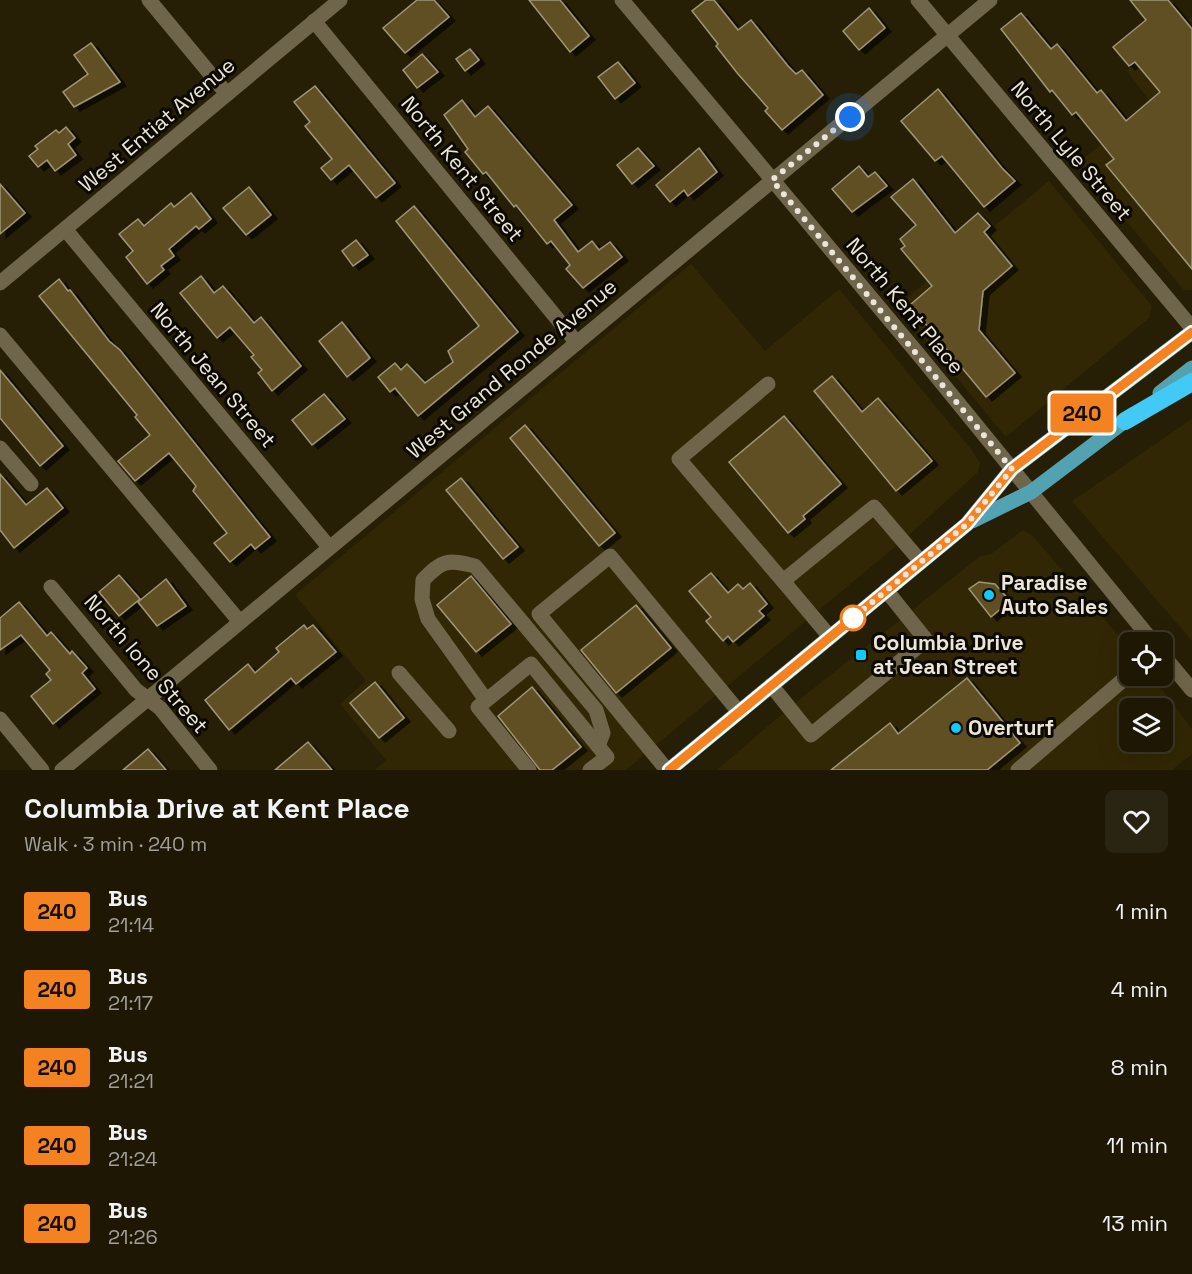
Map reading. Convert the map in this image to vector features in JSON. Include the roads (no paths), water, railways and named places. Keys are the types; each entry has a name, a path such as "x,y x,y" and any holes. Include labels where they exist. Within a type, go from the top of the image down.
{"highway":[{"path":"1125,421 1192,382"}],"main road":[{"path":"668,770 967,524 1012,469 1192,330"},
{"path":"967,524 1031,492 1192,368"}],"street":[{"path":"149,0 226,94"},
{"name":"West Entiat Avenue","path":"0,283 340,0"},
{"name":"North Kent Place","path":"622,0 1145,632"},
{"name":"North Lyle Street","path":"918,0 1192,330"},
{"name":"West Grand Ronde Avenue","path":"62,770 990,0"},
{"name":"North Kent Street","path":"314,21 577,343"},
{"name":"North Jean Street","path":"65,229 329,548"},
{"path":"0,335 240,622"},
{"path":"768,384 679,459 830,637"},
{"path":"0,448 31,484"},
{"path":"783,581 874,507 921,562"},
{"path":"668,770 539,614 609,556 738,712"},
{"path":"486,700 428,619 422,599 423,580 438,565 455,561 475,566 596,710 603,733 598,746"},
{"name":"North Ione Street","path":"51,587 136,690 160,708 210,770"},
{"path":"771,685 811,735 926,640 886,590"},
{"path":"529,770 478,707 531,664 607,757 590,770"},
{"path":"1173,667 1192,690"},
{"path":"399,673 449,731"},
{"path":"1017,770 1119,683"},
{"path":"0,719 42,770"}],"place":[{"name":"Paradise Auto Sales","path":"989,595"},
{"name":"Columbia Drive at Jean Street","path":"861,655"},
{"name":"Overturf","path":"956,728"}]}
